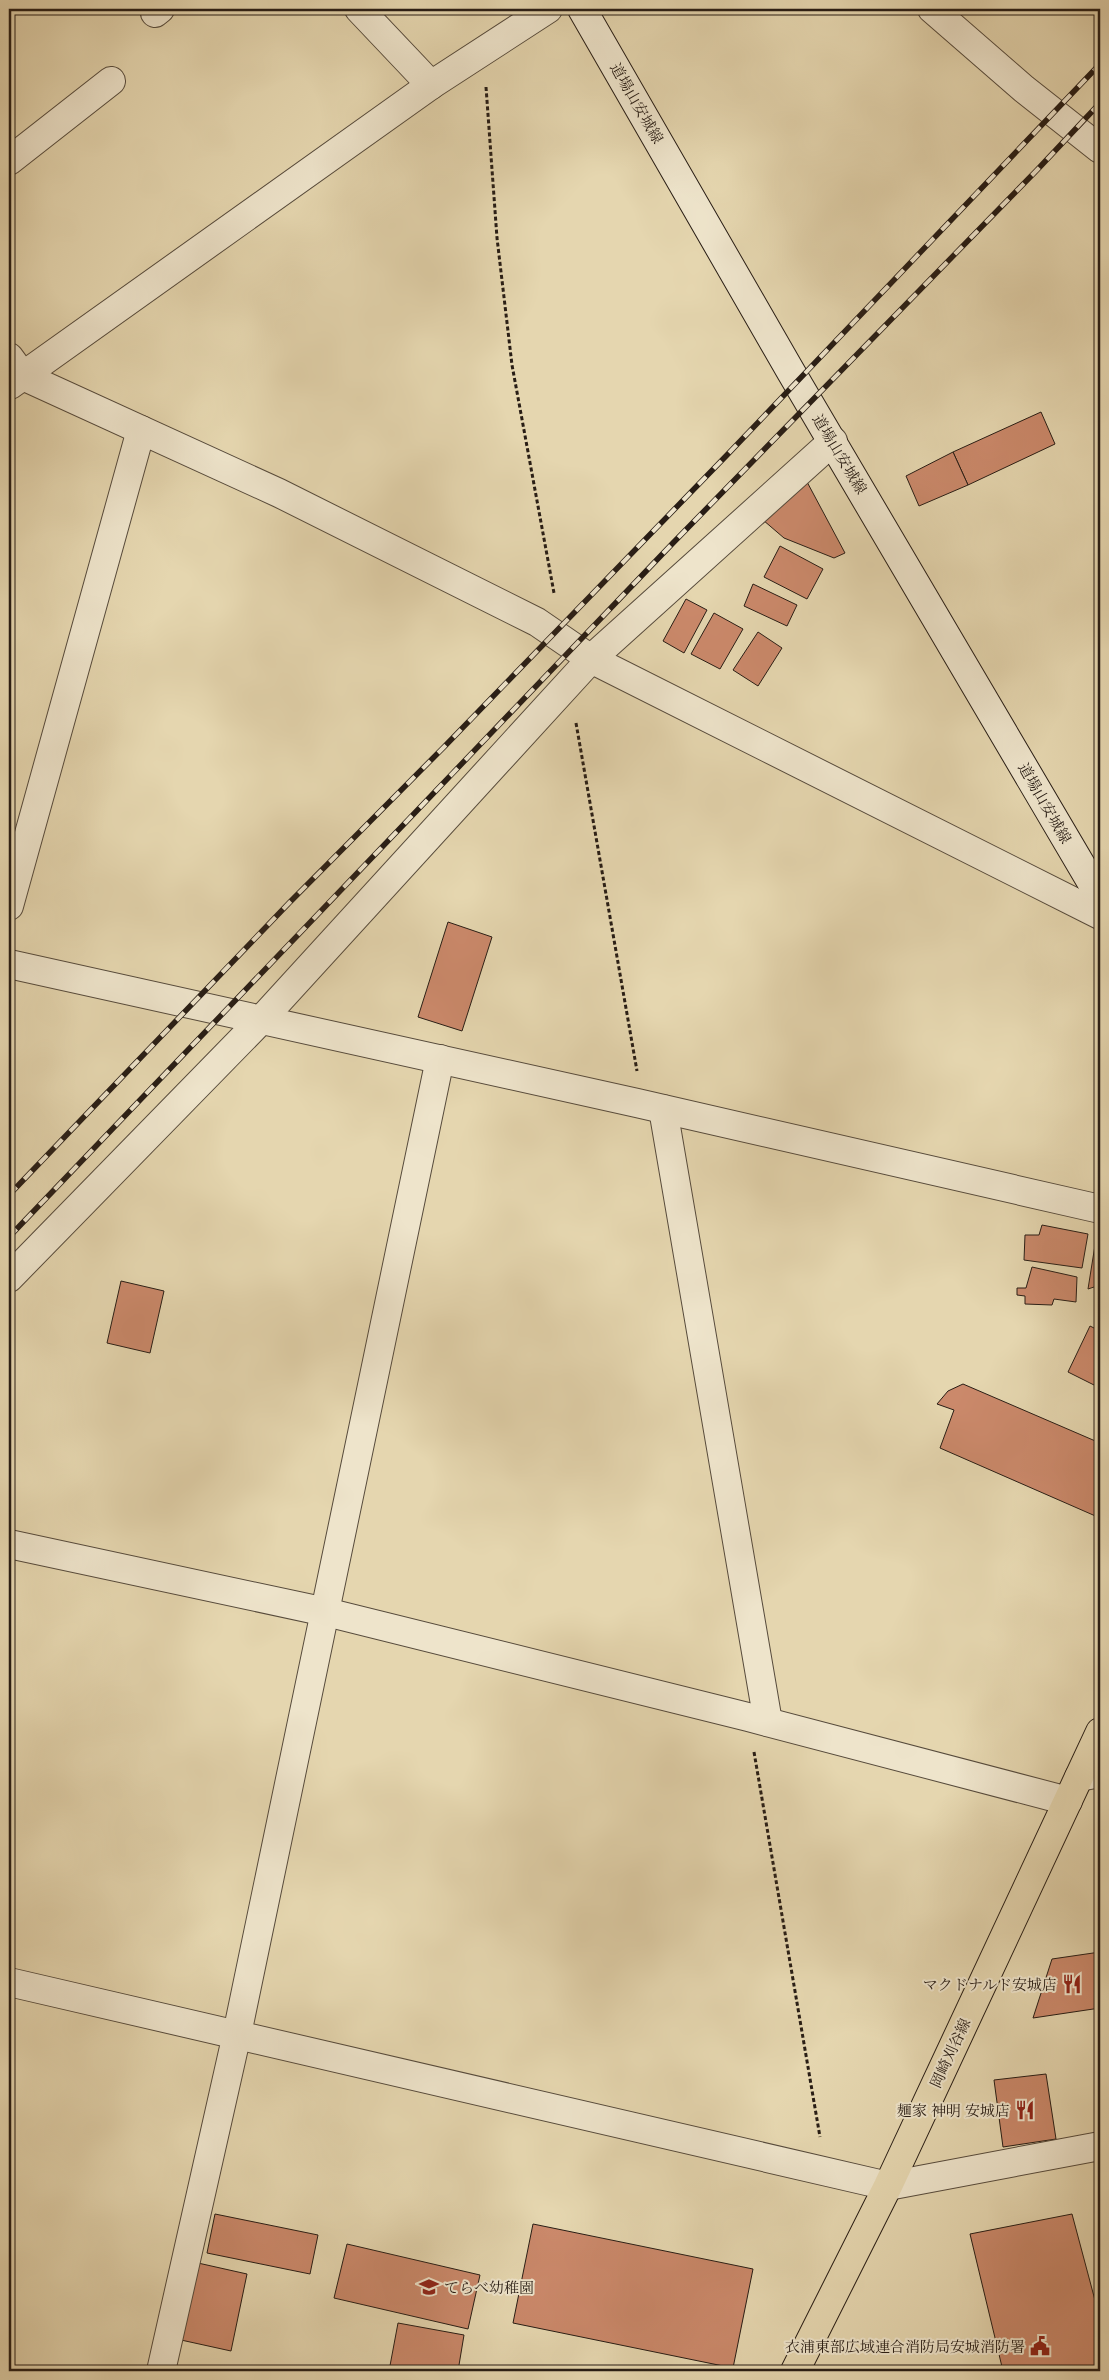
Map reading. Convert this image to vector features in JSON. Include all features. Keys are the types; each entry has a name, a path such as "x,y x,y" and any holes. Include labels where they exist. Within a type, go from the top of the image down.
{"main road":[{"name":"岡崎刈谷線","path":"795,2371 888,2186 1068,1801 1090,1775 1100,1732"}],"street":[{"path":"359,9 431,84"},
{"path":"13,373 431,84 548,9"},
{"name":"道場山安城線","path":"582,9 791,372 1100,897"},
{"path":"932,9 1024,89 1100,149"},
{"path":"9,161 111,81"},
{"path":"13,373 279,492 537,622 591,659 1100,915"},
{"path":"9,906 141,430"},
{"path":"9,1278 260,1020 591,659 833,442"},
{"path":"9,964 663,1109 1100,1209"},
{"path":"161,2371 237,2034 440,1059"},
{"path":"663,1109 768,1722"},
{"path":"9,1544 326,1612 768,1722 1068,1801"},
{"path":"9,1982 888,2186 1100,2146"}],"path":[{"path":"484,51 497,238 512,365 555,596 537,622"}],"building":[{"path":"1041,412 1055,444 968,485 953,452"},
{"path":"953,452 968,485 919,506 906,476"},
{"path":"806,480 845,553 834,558 784,538 763,520"},
{"path":"780,546 823,569 807,599 764,577"},
{"path":"753,584 797,605 787,626 744,606"},
{"path":"686,599 707,610 684,653 663,641"},
{"path":"714,613 743,629 720,669 691,654"},
{"path":"758,632 782,648 758,686 733,670"},
{"path":"448,922 492,937 462,1031 418,1017"},
{"path":"1042,1225 1088,1234 1082,1268 1024,1260 1025,1235 1039,1235"},
{"path":"1096,1239 1100,1240 1100,1285 1088,1289"},
{"path":"1032,1267 1077,1277 1076,1302 1054,1299 1052,1305 1025,1304 1025,1296 1017,1295 1017,1288 1026,1288"},
{"path":"121,1281 164,1291 150,1353 107,1343"},
{"path":"1090,1326 1100,1331 1100,1388 1068,1372"},
{"path":"963,1384 1100,1443 1100,1518 940,1448 954,1410 937,1404 948,1391"},
{"name":"マクドナルド安城店","path":"1100,1952 1100,2008 1033,2018 1052,1959"},
{"name":"麺家 神明 安城店","path":"1046,2074 1056,2139 1003,2147 994,2080"},
{"path":"215,2214 318,2235 310,2274 207,2253"},
{"path":"1072,2214 1100,2319 1100,2371 1003,2371 970,2234"},
{"path":"533,2224 753,2269 733,2368 513,2323"},
{"path":"347,2244 480,2275 468,2329 334,2298"},
{"path":"198,2263 247,2274 231,2351 181,2340"},
{"path":"398,2323 464,2335 458,2371 389,2371"}],"railway":[{"path":"9,1195 289,903 444,747 727,455 1100,64"},
{"path":"9,1237 672,544 1100,103"}],"place":[{"name":"マクドナルド安城店","path":"1072,1984"},
{"name":"麺家 神明 安城店","path":"1025,2110"},
{"name":"てらべ幼稚園","path":"429,2287"},
{"name":"衣浦東部広域連合消防局安城消防署","path":"1040,2346"}]}
